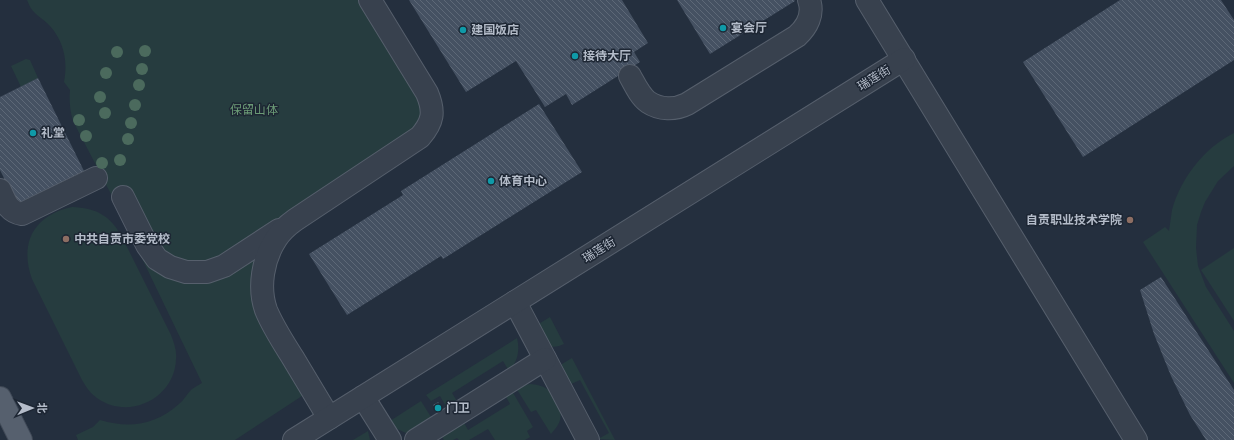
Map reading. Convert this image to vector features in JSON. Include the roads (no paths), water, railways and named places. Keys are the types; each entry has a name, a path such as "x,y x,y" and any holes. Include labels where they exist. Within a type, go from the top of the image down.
{"main road":[{"path":"0,398 21,440"}],"street":[{"path":"124,197 147,245 157,258 170,267 186,272 207,272 224,266 420,137 429,126 432,118 431,102 370,0"},
{"path":"630,76 640,94 648,102 668,109 678,108 687,104 797,36 808,22 810,14 809,0"},
{"path":"867,0 1136,440"},
{"name":"瑞莲街","path":"294,440 904,59"},
{"path":"0,190 12,211 22,214 96,178"},
{"path":"266,308 262,293 262,277 269,251 280,233 295,220"},
{"path":"224,266 237,265 245,270 252,280 274,327 329,418"},
{"path":"515,302 588,440"},
{"path":"416,440 545,359"},
{"path":"363,397 390,440"}],"place":[{"name":"宴会厅","path":"723,28"},
{"name":"建国饭店","path":"463,30"},
{"name":"接待大厅","path":"575,56"},
{"name":"礼堂","path":"33,133"},
{"name":"体育中心","path":"491,181"},
{"name":"自贡职业技术学院","path":"1130,220"},
{"name":"中共自贡市委党校","path":"66,239"},
{"name":"门卫","path":"438,408"}],"park label":[{"name":"保留山体","path":"254,110"}]}
